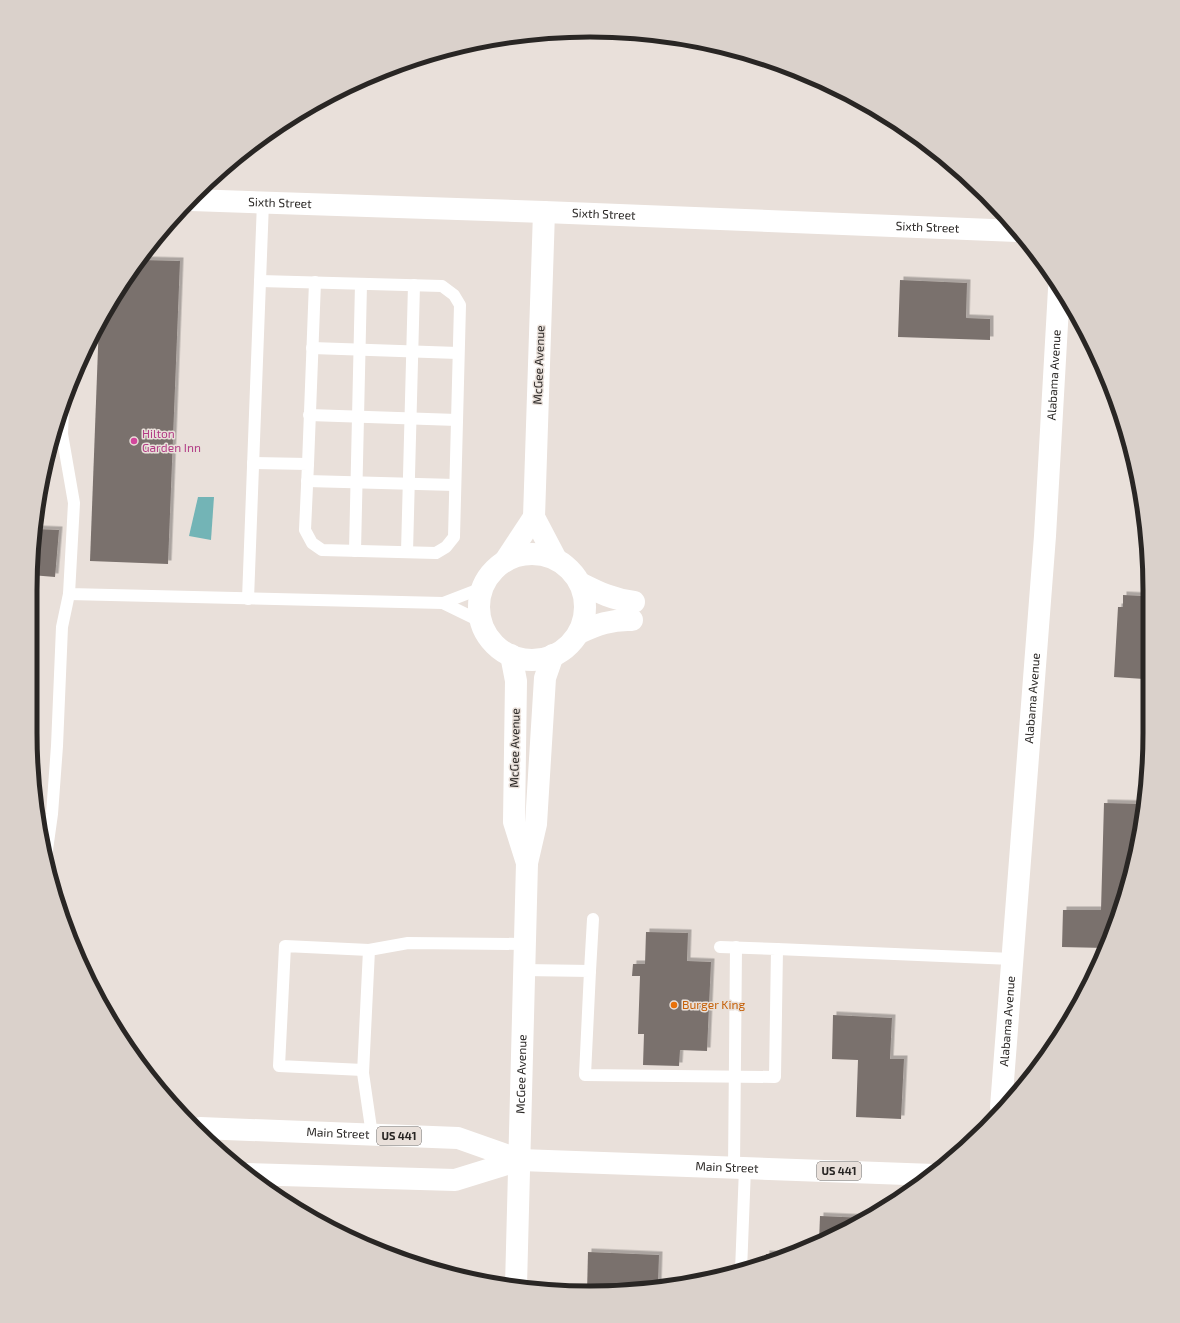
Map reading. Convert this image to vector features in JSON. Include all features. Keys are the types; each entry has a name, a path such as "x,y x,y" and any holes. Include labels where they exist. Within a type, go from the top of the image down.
{"street":[{"name":"Sixth Street","path":"198,200 544,212 1011,231"},
{"name":"McGee Avenue","path":"544,212 534,517 556,559"},
{"name":"Alabama Avenue","path":"1001,1103 1045,536 1059,297"},
{"path":"505,561 522,554 539,554 556,559 570,569 580,583 585,599 585,616 579,633 568,646 553,655 539,659 525,659 511,655 498,647 488,636 482,622 479,605 482,588 492,573 505,561 534,517"},
{"path":"579,633 604,623 620,620 633,611 620,600 607,597 580,583"},
{"name":"McGee Avenue","path":"511,655 516,681 514,822 527,863"},
{"name":"McGee Avenue","path":"516,1281 527,863 536,824 545,678 553,655"},
{"name":"Main Street","path":"203,1128 458,1138 520,1160 923,1175"},
{"name":"Main Street","path":"256,1174 455,1180 520,1160"}],"lane":[{"path":"248,599 263,202"},
{"path":"260,281 315,282 442,286 454,295 460,305 454,537 446,547 436,553 322,550 312,543 305,530 315,282"},
{"path":"355,551 361,284"},
{"path":"407,552 414,285"},
{"path":"312,348 458,353"},
{"path":"309,415 457,420"},
{"path":"48,842 52,814 57,746 62,627 69,594 74,504 62,434 62,425"},
{"path":"253,463 308,464"},
{"path":"307,481 455,485"},
{"path":"69,594 443,603 482,588"},
{"path":"443,603 482,622"},
{"path":"593,919 585,1075 775,1077 777,948"},
{"path":"363,1070 279,1066 285,946 369,950 408,943 524,944"},
{"path":"720,947 777,948 1012,959"},
{"path":"736,948 734,1077 739,1168 741,1265"},
{"path":"369,950 363,1070 372,1135"},
{"path":"524,970 590,971"}],"water":[{"path":"198,497 214,497 211,540 189,536"}],"building":[{"name":"Hilton Garden Inn","path":"146,260 180,261 168,564 90,561 98,337 111,313"},
{"path":"900,280 967,283 966,318 990,319 990,340 898,337"},
{"path":"41,529 59,530 55,577 37,576"},
{"path":"1123,595 1143,596 1143,679 1114,677 1118,607 1123,607"},
{"path":"1104,803 1138,804 1124,876 1114,911 1100,948 1062,947 1063,910 1101,910"},
{"name":"Burger King","path":"646,932 688,933 687,961 711,962 707,1051 680,1050 679,1066 643,1065 644,1034 638,1034 640,976 632,976 633,964 645,964"},
{"path":"833,1015 892,1018 890,1059 904,1059 901,1119 856,1117 858,1060 832,1059"},
{"path":"820,1216 856,1218 835,1229 819,1236"},
{"path":"588,1252 659,1255 658,1281 626,1285 587,1286"},
{"path":"766,1254 775,1254 768,1257 766,1258"}],"place":[{"name":"Hilton Garden Inn","path":"134,441"},
{"name":"Burger King","path":"674,1005"}]}
